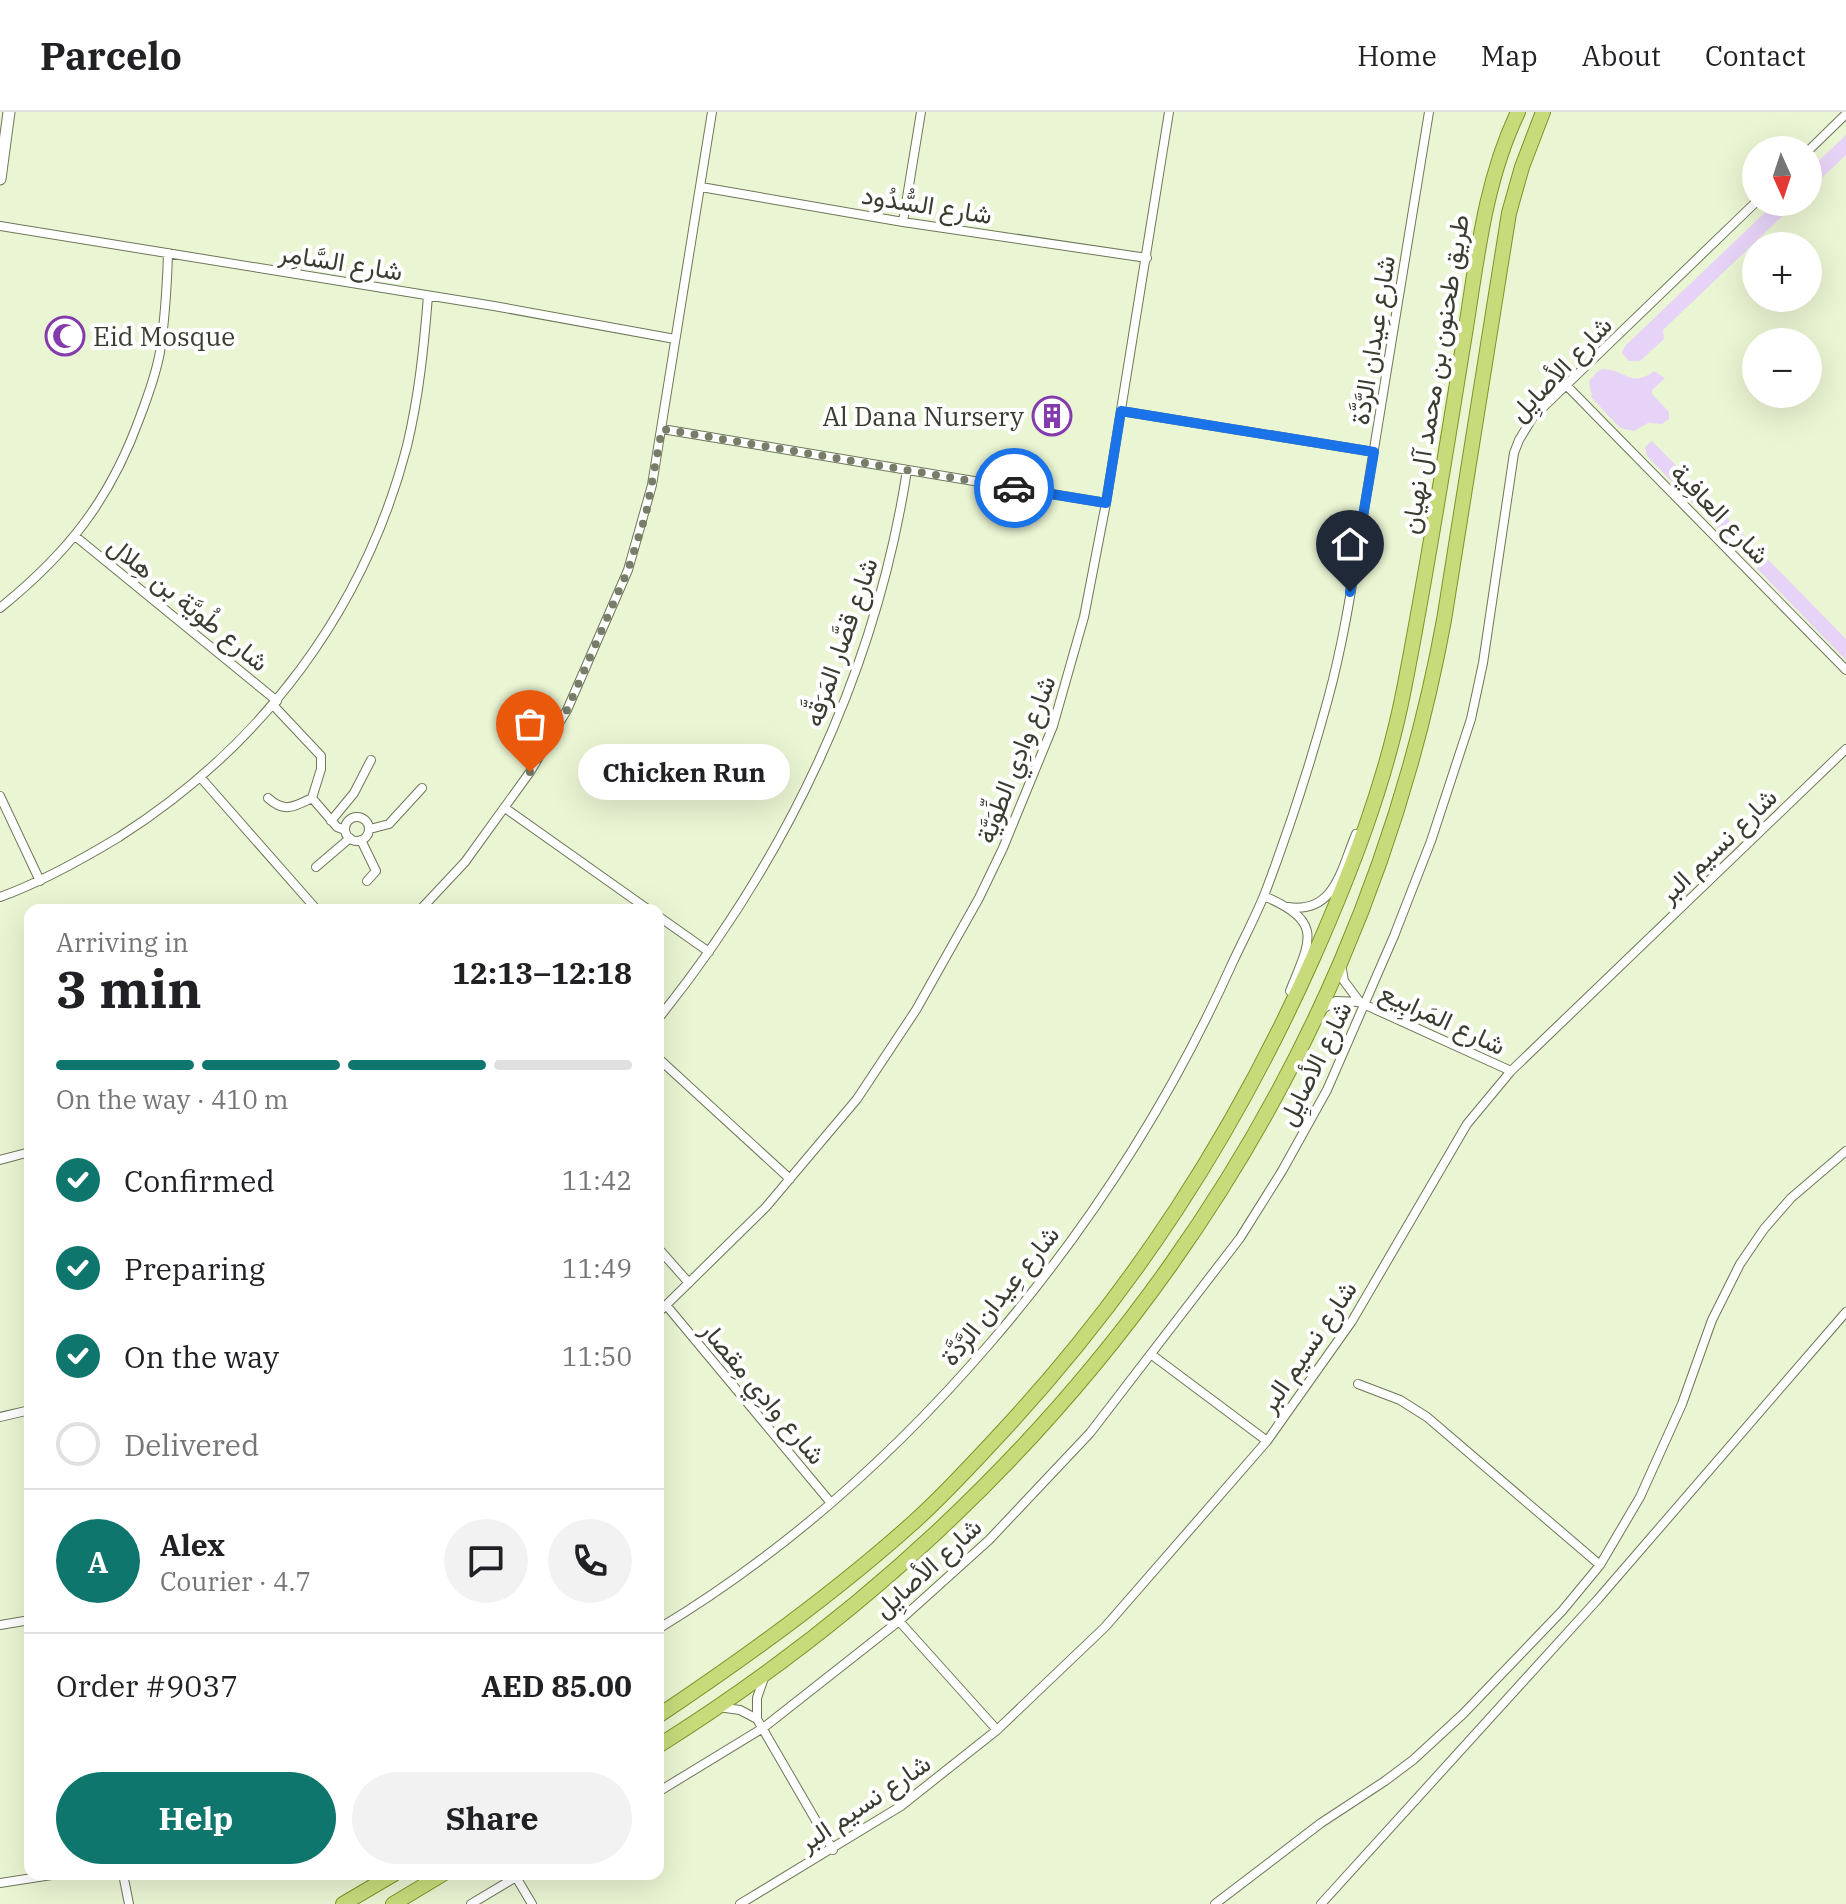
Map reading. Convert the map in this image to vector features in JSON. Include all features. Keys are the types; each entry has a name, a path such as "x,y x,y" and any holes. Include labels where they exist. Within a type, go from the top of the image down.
{"main road":[{"name":"طريق طحنون بن محمد آل نهيان","path":"664,1712 741,1660 852,1576 919,1517 1039,1393 1102,1317 1162,1233 1214,1154 1284,1023 1335,907 1377,795 1405,686 1485,212 1496,166 1518,112"},
{"name":"طريق طحنون بن محمد آل نهيان","path":"664,1742 765,1675 878,1587 1011,1460 1059,1407 1199,1227 1263,1119 1341,964 1391,836 1433,677 1509,213 1543,112"},
{"path":"343,1904 384,1880"},
{"path":"393,1904 433,1880"}],"street":[{"path":"426,904 465,862 505,808 567,710 628,570 646,514 662,429 712,112"},
{"path":"903,222 921,112"},
{"name":"شارع وادِي الطِّوَيَّة","path":"666,1305 766,1207 857,1099 916,1010 979,898 1003,848 1053,726 1096,564 1169,112"},
{"name":"شارع عِيدان الرَّدَّة","path":"664,1625 762,1559 831,1503 884,1455 965,1370 1081,1227 1172,1084 1208,1018 1264,896 1329,696 1374,452 1429,112"},
{"path":"1822,137 1846,114"},
{"path":"0,179 6,119"},
{"name":"شارع السُّدُود","path":"701,187 903,222 1147,258"},
{"name":"شارع الأصايِل","path":"664,1788 760,1724 899,1621 989,1540 1068,1458 1152,1355 1240,1238 1327,1090 1362,1003 1394,936 1431,841 1471,719 1490,622 1514,453 1525,428 1742,216"},
{"name":"شارع السَّامِر","path":"0,226 675,339"},
{"path":"0,608 30,584 75,536 99,504 126,457 160,355 168,253"},
{"path":"0,897 82,860 163,809 201,778 275,703 319,642 356,580 393,491 417,398 428,296"},
{"name":"شارع العافِية","path":"1567,386 1846,670"},
{"path":"1121,411 1374,452"},
{"path":"662,429 1106,503"},
{"name":"شارع قصَّار المَرَقَّه","path":"664,1011 709,952 774,849 819,763 865,647 901,511 907,470"},
{"name":"شارع طُويَّة بن هِلال","path":"75,536 275,703 321,756 321,769 312,798"},
{"name":"شارع نسيم البر","path":"740,1904 901,1806 997,1730 1105,1627 1267,1441 1352,1321 1467,1124 1511,1071 1846,749"},
{"path":"331,821 354,793 371,760"},
{"path":"201,778 312,904"},
{"path":"370,829 389,824 422,788"},
{"path":"1288,907 1307,908 1327,897 1365,812 1377,795"},
{"path":"0,796 40,881"},
{"path":"268,798 283,809 293,808 312,798 331,821 347,834 361,840 376,871 367,881"},
{"path":"505,808 641,904"},
{"path":"316,867 347,834 347,822 353,818 365,820 370,829 368,836 361,840"},
{"path":"1264,896 1288,907 1302,919 1308,939 1308,947 1287,1002 1284,1023"},
{"path":"664,920 709,952"},
{"name":"شارع المَرابِيع","path":"1341,964 1344,981 1362,1003"},
{"name":"شارع المَرابِيع","path":"1318,1013 1336,1001 1362,1003 1511,1071"},
{"path":"664,1064 790,1179"},
{"path":"1215,1904 1427,1747 1539,1636 1600,1565 1655,1467 1712,1320 1740,1264 1764,1229 1791,1198 1846,1151"},
{"path":"0,1160 24,1154"},
{"path":"664,1255 689,1283"},
{"name":"شارع وادِي مِقصار","path":"666,1305 831,1503"},
{"path":"1321,1904 1598,1599 1846,1312"},
{"path":"1152,1355 1267,1441"},
{"path":"1358,1384 1400,1400 1427,1417 1600,1565"},
{"path":"0,1417 24,1411"},
{"path":"0,1625 24,1621"},
{"path":"899,1621 997,1730"},
{"path":"765,1675 757,1698 760,1724 833,1850"},
{"path":"718,1707 740,1710 760,1724"},
{"path":"0,1883 24,1879"},
{"path":"124,1880 129,1904"},
{"path":"471,1904 511,1880"},
{"path":"520,1880 532,1904"}],"shaded area":[{"path":"1846,135 1846,155 1822,178 1822,158"},
{"path":"1761,216 1782,216 1766,232 1745,232"},
{"path":"1742,234 1742,255 1663,330 1664,339 1640,361 1629,361 1622,353 1625,346"},
{"path":"1603,369 1634,378 1654,371 1665,378 1652,390 1652,394 1669,412 1669,419 1662,424 1648,423 1634,431 1620,428 1592,398 1589,381"},
{"path":"1652,441 1846,639 1846,660 1647,456 1645,447"}],"way so far":[{"path":"530,772 567,710 628,570 646,514 662,429 1014,488"}],"place":[{"name":"Eid Mosque","path":"65,336"},
{"name":"Al Dana Nursery","path":"1052,416"},
{"name":"Chicken Run","path":"530,772"}],"route":[{"path":"1014,488 1106,503 1121,411 1374,452 1350,592"}]}
